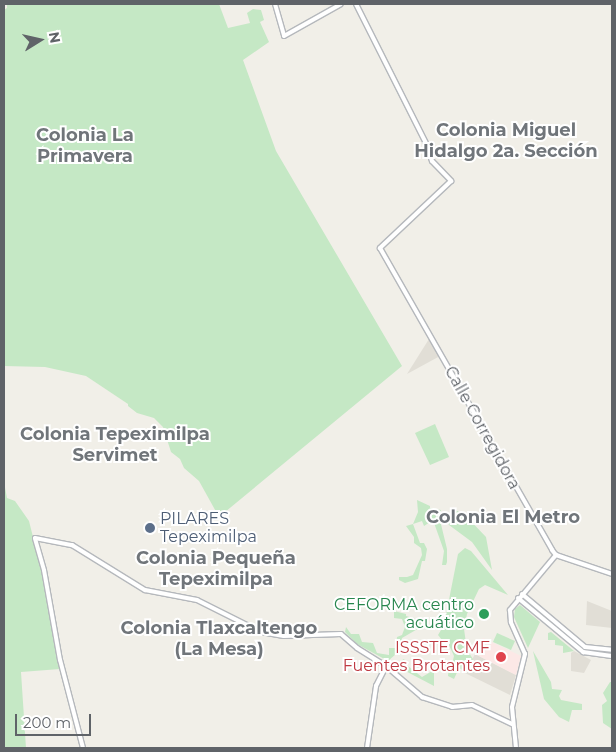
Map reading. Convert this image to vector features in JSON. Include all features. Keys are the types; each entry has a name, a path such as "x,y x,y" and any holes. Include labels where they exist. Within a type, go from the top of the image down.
{"street":[{"path":"275,4 284,36 341,4"},
{"name":"Calle Corregidora","path":"356,4 427,145 432,161 451,181 380,248 526,506 556,555"},
{"path":"83,748 60,660 48,590 35,538 72,545 145,590 197,600 261,632 299,637 327,633 342,634 357,648 386,666 422,697 452,707 472,705 512,724"},
{"path":"516,748 512,724 513,697 525,654 510,618 510,610 518,598 556,555 612,574"},
{"path":"522,594 585,647 612,650"},
{"path":"518,598 588,654 612,656"},
{"path":"561,634 564,631"},
{"path":"367,748 376,686 386,666"}],"shaded area":[{"path":"429,339 440,356 407,374"},
{"path":"587,601 612,611 612,628 586,625"},
{"name":"ISSSTE CMF Fuentes Brotantes","path":"483,638 521,656 516,675 475,654"},
{"path":"574,651 591,660 584,673 571,671 571,653"},
{"path":"475,654 516,675 510,695 465,673"}],"green space":[{"path":"7,4 219,4 228,28 250,23 247,13 253,9 261,10 264,20 260,22 269,42 243,60 276,151 402,366 219,517 199,481 184,468 180,459 171,452 163,427 154,418 137,413 128,404 86,376 45,367 4,366 4,10 7,8"},
{"path":"435,424 449,457 430,465 415,433"},
{"path":"4,482 7,498 15,501 29,521 41,569 60,669 21,672 26,748 4,748"},
{"path":"417,500 430,506 430,508 441,510 439,516 447,549 446,565 442,565 444,551 433,520 424,526 422,521 413,524 418,512"},
{"path":"455,510 464,514 486,537 492,570 472,542 449,525 445,516"},
{"path":"413,524 420,543 424,543 427,549 425,561 422,561 418,579 405,583 399,580 399,577 413,575 422,555 421,548 414,543 414,537 406,526"},
{"path":"465,548 471,551 508,595 485,585 479,589 467,614 464,629 467,650 473,659 466,672 459,668 454,679 448,676 449,666 452,664 454,656 448,643 438,635 444,625 458,554"},
{"path":"520,605 540,622 528,648 514,617 515,609"},
{"path":"394,611 419,620 422,624 421,627 402,638 401,644 404,647 388,661 357,644 345,632 346,627 351,634 359,634 362,642 373,643 377,653 389,655 389,648 396,648 397,637 402,635 405,627 402,619 394,618"},
{"path":"551,632 574,651 563,653 563,646 555,645 555,640 548,640 548,633"},
{"path":"497,633 515,641 511,650 493,642"},
{"path":"533,651 551,682 552,689 562,690 559,696 561,700 582,704 582,710 572,710 569,722 559,717 544,699"},
{"path":"404,659 408,666 422,677 434,670 434,686 394,665"},
{"path":"610,682 612,682 612,729 603,723 602,705 607,701 603,693"}],"place":[{"name":"PILARES Tepeximilpa","path":"150,528"},
{"name":"CEFORMA centro acuático","path":"484,614"},
{"name":"ISSSTE CMF Fuentes Brotantes","path":"501,657"}],"district":[{"name":"Colonia Miguel Hidalgo 2a. Sección","path":"506,141"},
{"name":"Colonia La Primavera","path":"85,146"},
{"name":"Colonia Tepeximilpa Servimet","path":"115,445"},
{"name":"Colonia El Metro","path":"503,517"},
{"name":"Colonia Pequeña Tepeximilpa","path":"216,569"},
{"name":"Colonia Tlaxcaltengo (La Mesa)","path":"219,639"}]}
